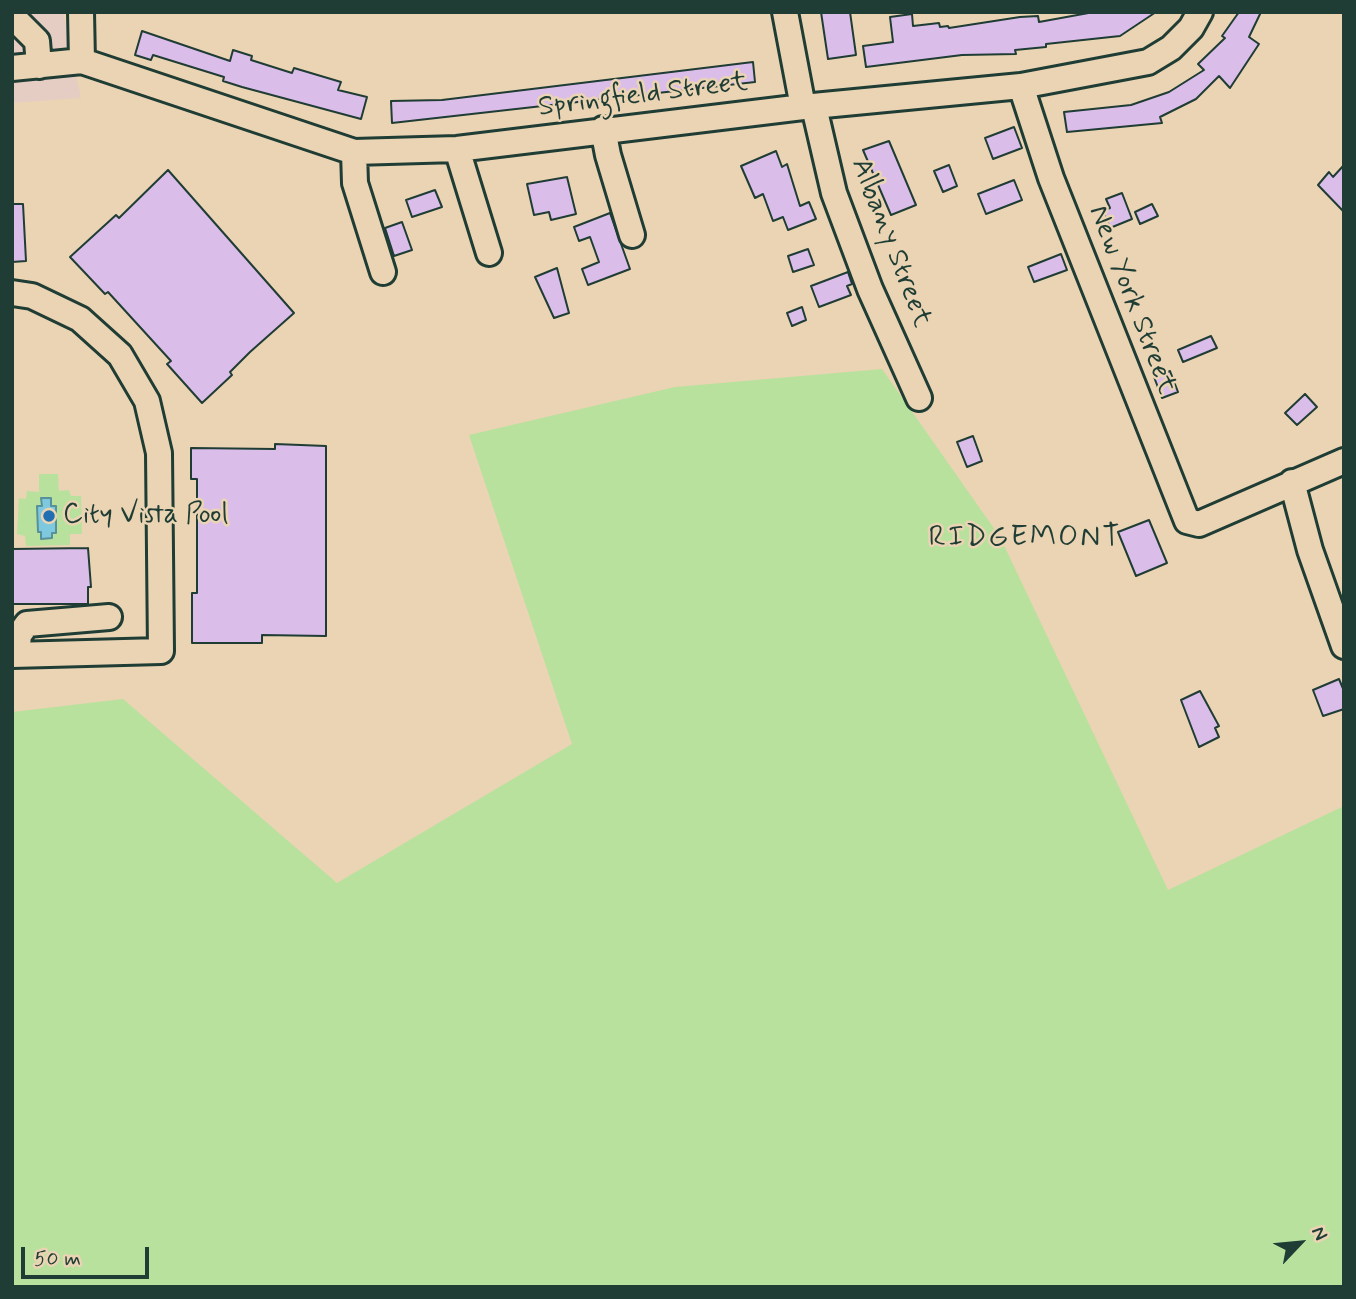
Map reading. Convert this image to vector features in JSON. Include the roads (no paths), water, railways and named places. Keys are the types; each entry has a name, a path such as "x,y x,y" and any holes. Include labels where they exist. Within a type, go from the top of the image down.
{"street":[{"path":"12,68 82,61 81,12"},
{"name":"Albany Street","path":"785,12 808,107 834,193 870,289 919,398"},
{"name":"Springfield Street","path":"82,61 354,152 457,149 808,107 1021,86 1148,62 1191,28 1200,12"},
{"path":"12,16 37,41 39,66"},
{"name":"New York Street","path":"1021,86 1051,178 1183,515 1191,524 1199,524 1292,482"},
{"path":"603,130 632,235"},
{"path":"457,149 489,253"},
{"path":"354,152 355,183 383,272"},
{"path":"12,293 32,296 80,319 120,355 147,401 159,453 160,651 15,655 19,635 27,624 109,617"},
{"path":"1344,461 1292,482 1310,550 1344,646"}],"water":[{"path":"41,498 51,498 51,506 56,506 56,533 52,533 52,538 41,539 41,532 38,532 37,506 42,506"}],"place":[{"name":"City Vista Pool","path":"49,516"}],"district":[{"name":"RIDGEMONT","path":"1025,539"}]}
